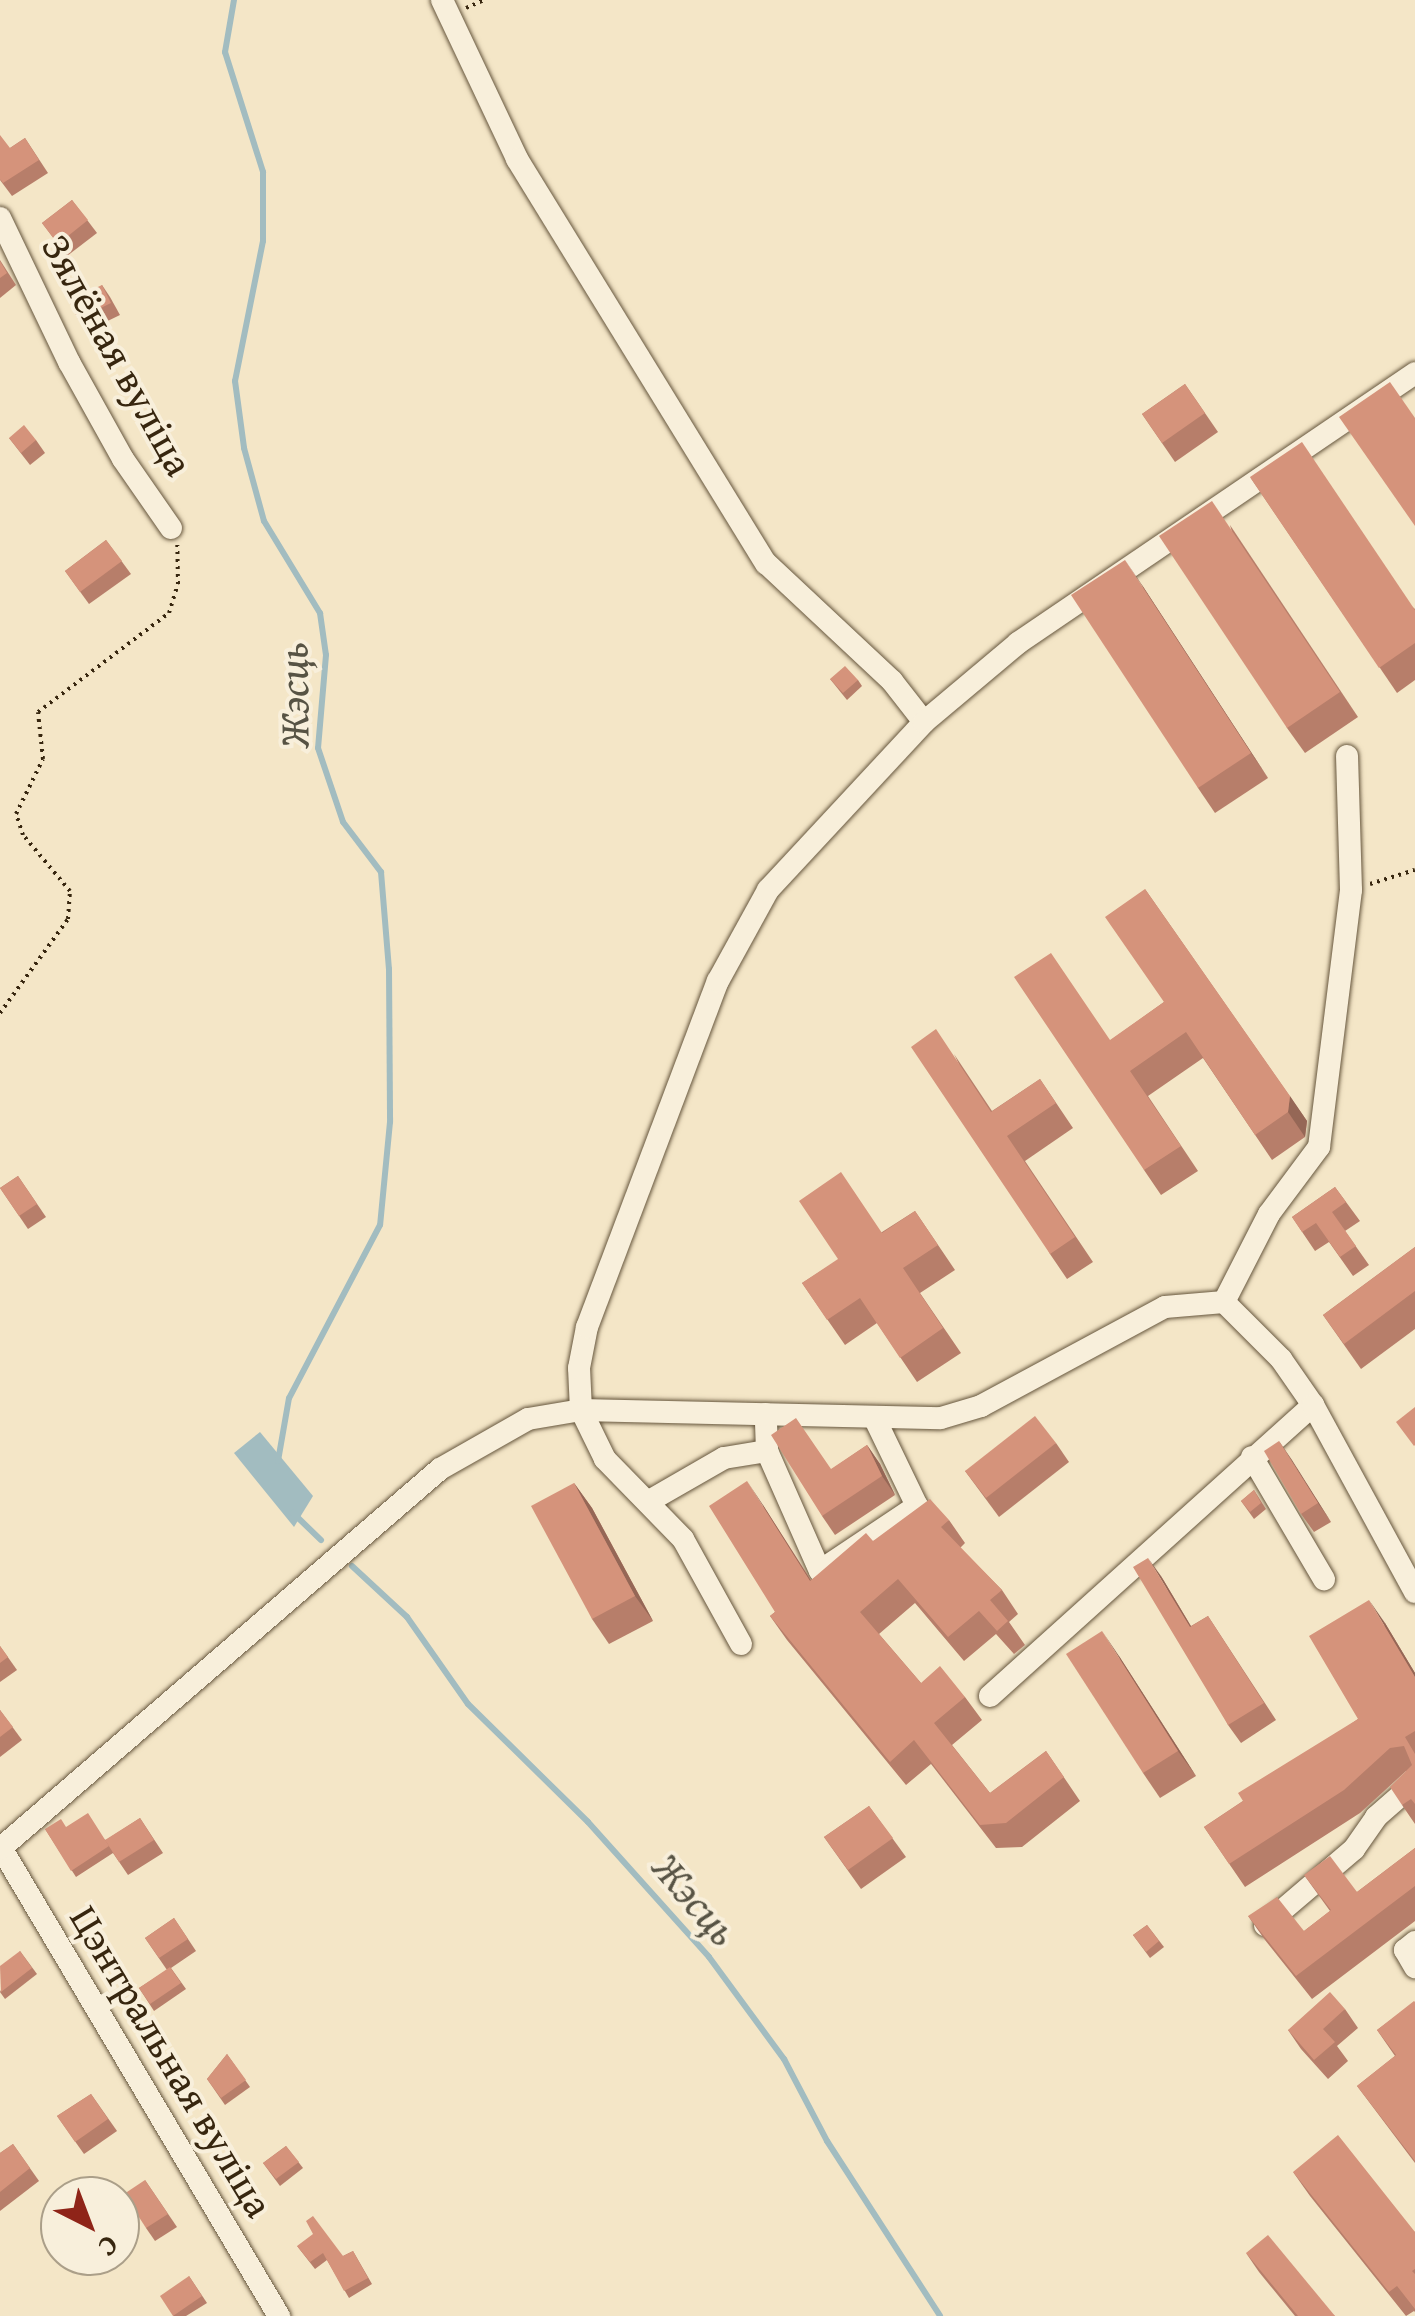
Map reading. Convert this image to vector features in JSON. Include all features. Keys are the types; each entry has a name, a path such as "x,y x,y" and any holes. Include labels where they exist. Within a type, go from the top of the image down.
{"street":[{"path":"442,0 517,160 766,563 892,682 924,722"},
{"name":"Зялёная вуліца","path":"0,218 69,362 123,460 172,528"},
{"path":"741,1644 682,1539 650,1500 606,1459 581,1410 587,1327 718,981 768,890 924,722 1018,643 1415,373"},
{"path":"1224,1302 1269,1214 1319,1147 1351,890 1347,756"},
{"path":"4,1859 440,1468 528,1419 581,1410 876,1420 941,1418 981,1406 1165,1307 1224,1302 1281,1359 1313,1405 1415,1592"},
{"path":"990,1696 1313,1405"},
{"path":"766,1414 767,1451 820,1570 918,1506 876,1420"},
{"path":"650,1500 724,1458 767,1451"},
{"path":"1252,1457 1324,1579"},
{"path":"1264,1924 1354,1849 1376,1817 1415,1783"},
{"name":"Цэнтральная вуліца","path":"4,1859 279,2316"},
{"path":"1415,1942 1405,1950 1415,1968"}],"path":[{"path":"0,1013 68,919 70,890 23,835 16,814 43,759 38,712 170,613 178,584 172,528"},
{"path":"1351,890 1415,870"}],"water":[{"path":"260,1432 313,1496 294,1527 234,1453"}],"building":[{"path":"0,135 10,148 25,138 39,160 3,183 0,179"},
{"path":"72,200 88,220 58,244 42,223"},
{"path":"102,285 111,303 78,319 69,301"},
{"path":"1390,382 1415,418 1415,526 1339,417"},
{"path":"1185,384 1205,413 1162,443 1142,414"},
{"path":"24,425 36,440 21,453 9,438"},
{"path":"1302,442 1415,610 1415,643 1379,668 1250,477"},
{"path":"1212,501 1340,692 1287,728 1159,536"},
{"path":"106,540 122,561 80,592 65,571"},
{"path":"1125,560 1251,753 1198,788 1071,595"},
{"path":"845,666 858,680 843,693 830,679"},
{"path":"1145,889 1290,1096 1288,1112 1255,1135 1186,1032 1130,1071 1181,1146 1144,1170 1014,977 1051,953 1110,1040 1164,1002 1105,917"},
{"path":"936,1029 991,1112 1040,1079 1056,1103 1007,1136 1075,1237 1050,1254 911,1047"},
{"path":"841,1172 882,1233 915,1211 938,1245 903,1268 943,1328 900,1358 860,1298 827,1320 802,1283 838,1259 799,1201"},
{"path":"18,1176 37,1204 19,1216 0,1188"},
{"path":"1335,1187 1346,1202 1332,1212 1356,1246 1340,1257 1316,1223 1302,1232 1292,1217"},
{"path":"1415,1247 1415,1291 1344,1344 1323,1315"},
{"path":"1415,1407 1415,1445 1414,1446 1396,1422"},
{"path":"1035,1416 1056,1443 986,1498 965,1471"},
{"path":"796,1418 831,1469 867,1445 882,1476 822,1516 771,1435"},
{"path":"1279,1441 1318,1503 1301,1514 1264,1451"},
{"path":"747,1481 810,1581 866,1533 873,1541 930,1499 949,1520 941,1527 1002,1590 990,1600 1008,1621 997,1631 979,1611 948,1637 898,1579 860,1612 921,1683 940,1666 965,1697 934,1723 990,1793 1046,1751 1064,1777 1006,1823 980,1825 914,1740 890,1762 770,1616 775,1612 709,1506"},
{"path":"574,1483 635,1596 592,1619 531,1506"},
{"path":"1254,1490 1261,1503 1250,1512 1241,1501"},
{"path":"1148,1558 1190,1627 1208,1616 1264,1703 1228,1725 1133,1567"},
{"path":"1369,1600 1415,1677 1415,1731 1405,1737 1415,1754 1415,1804 1411,1799 1402,1805 1390,1787 1412,1765 1404,1746 1390,1748 1344,1790 1229,1864 1204,1827 1243,1801 1238,1793 1358,1719 1309,1636"},
{"path":"1102,1631 1178,1751 1143,1773 1066,1654"},
{"path":"0,1646 8,1657 0,1663"},
{"path":"0,1710 13,1727 0,1737"},
{"path":"869,1806 893,1838 848,1870 824,1837"},
{"path":"88,1813 109,1846 71,1871 45,1829 61,1819 66,1827"},
{"path":"140,1818 154,1840 119,1862 105,1840"},
{"path":"1415,1848 1415,1886 1296,1976 1248,1916 1277,1897 1304,1931 1331,1910 1304,1875 1330,1856 1357,1892"},
{"path":"174,1918 188,1939 159,1958 145,1938"},
{"path":"1147,1925 1159,1941 1146,1952 1133,1935"},
{"path":"20,1951 32,1968 1,1992 0,1966"},
{"path":"170,1967 181,1983 150,2004 139,1988"},
{"path":"1330,1992 1345,2009 1323,2029 1335,2042 1314,2060 1288,2030"},
{"path":"1414,2001 1415,2161 1357,2086 1396,2055 1377,2030"},
{"path":"227,2054 246,2080 221,2098 207,2079"},
{"path":"91,2094 108,2119 75,2142 57,2116"},
{"path":"1338,2135 1415,2232 1415,2309 1397,2286 1389,2292 1293,2172"},
{"path":"13,2144 30,2168 0,2192 0,2153"},
{"path":"286,2146 299,2162 276,2179 263,2163"},
{"path":"145,2180 168,2214 146,2228 140,2219 140,2183"},
{"path":"313,2216 343,2256 353,2251 368,2278 344,2291 323,2253 310,2262 297,2246 313,2234 306,2221"},
{"path":"1268,2235 1335,2316 1298,2316 1246,2253"},
{"path":"189,2276 202,2296 173,2316 160,2296"}],"waterway":[{"name":"Жэсць","path":"234,0 225,52 263,172 263,241 235,381 244,448 264,521 320,613 326,655 318,748 343,822 381,872 389,969 390,1122 380,1225 289,1398 278,1461"},
{"name":"Жэсць","path":"293,1513 321,1540"},
{"name":"Жэсць","path":"352,1566 407,1617 468,1704 588,1822 709,1957 784,2059 827,2141 940,2316"}]}
